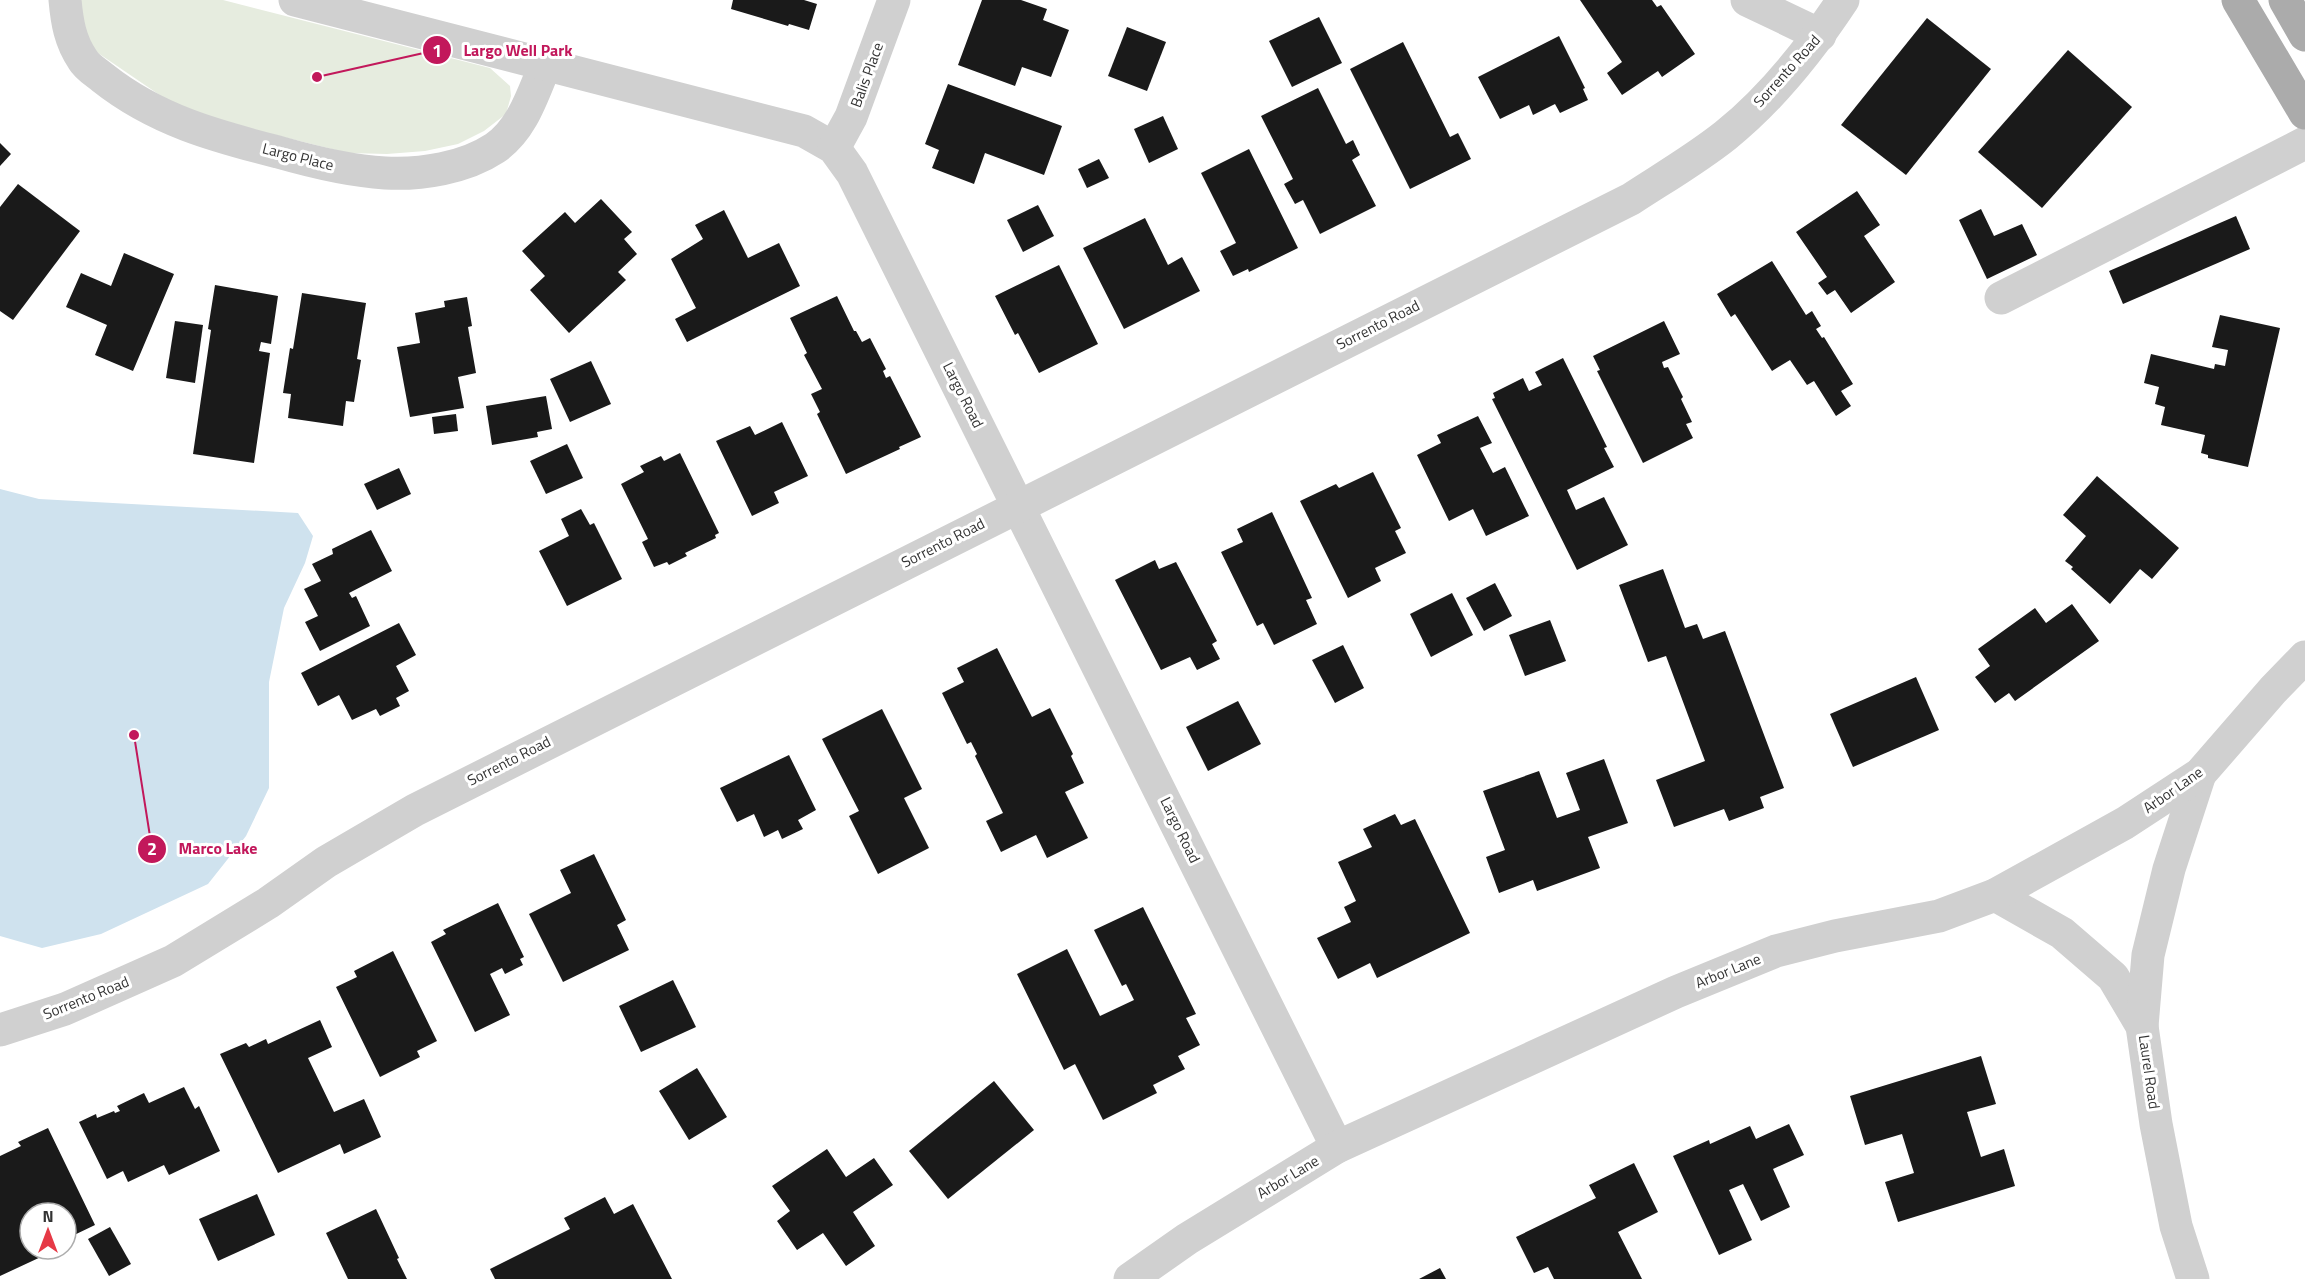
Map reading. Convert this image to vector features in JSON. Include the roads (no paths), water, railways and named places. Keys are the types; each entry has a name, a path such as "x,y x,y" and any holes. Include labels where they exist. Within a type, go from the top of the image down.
{"main road":[{"path":"2238,0 2305,113"},
{"path":"2285,0 2305,35"}],"street":[{"name":"Largo Place","path":"65,0 69,34 84,62 114,86 169,119 208,134 334,167 387,174 425,172 467,162 496,148 518,127 546,63"},
{"name":"Largo Road","path":"295,0 804,131 834,148 852,173 1337,1147"},
{"name":"Balis Place","path":"834,148 851,117 894,0"},
{"path":"1747,0 1820,35"},
{"name":"Sorrento Road","path":"0,1030 65,1009 173,961 268,903 326,862 415,810 1631,199 1694,160 1727,134 1778,86 1820,35 1843,0"},
{"path":"2001,298 2305,143"},
{"name":"Arbor Lane","path":"1130,1279 1187,1239 1337,1147 1676,992 1776,951 1835,936 1939,916 1995,895 2125,823 2200,774 2305,657"},
{"path":"2142,1026 2148,956 2169,869 2200,774"},
{"name":"Laurel Road","path":"1995,895 2062,933 2113,977 2142,1026 2156,1124 2176,1226 2193,1279"}],"water":[{"path":"0,489 39,499 298,513 313,536 305,563 284,608 269,682 269,788 246,836 208,884 101,934 42,948 0,936"}],"place":[{"name":"Largo Well Park","path":"317,77"},
{"name":"Marco Lake","path":"134,735"}]}
